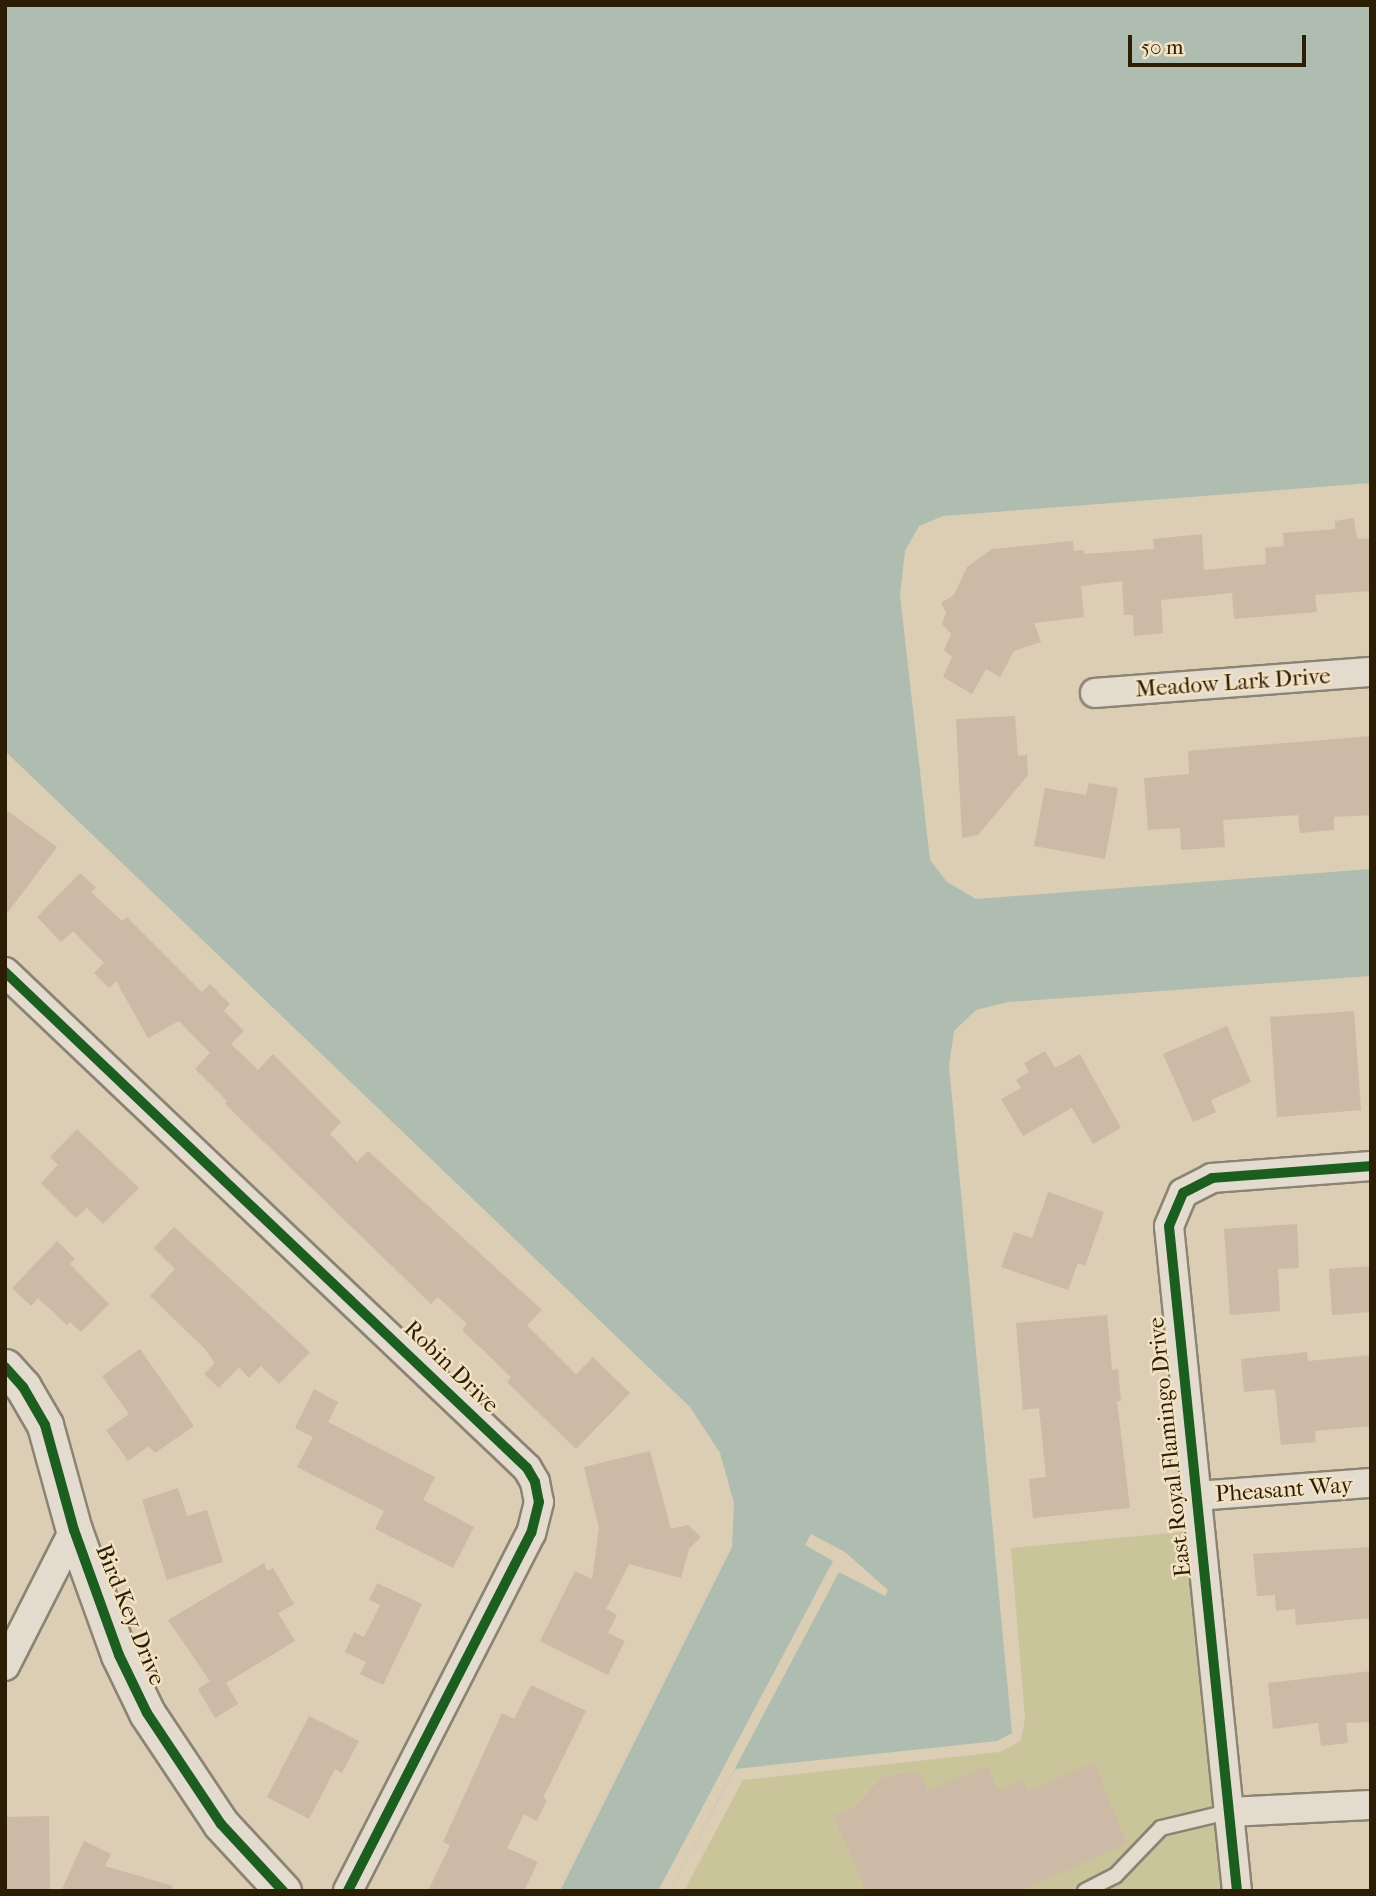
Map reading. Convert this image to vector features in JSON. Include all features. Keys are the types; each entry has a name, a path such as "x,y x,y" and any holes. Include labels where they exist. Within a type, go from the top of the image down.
{"street":[{"name":"Meadow Lark Drive","path":"1095,693 1371,672"},
{"name":"Robin Drive","path":"5,972 517,1458 535,1482 539,1502 531,1533 348,1891"},
{"name":"East Royal Flamingo Drive","path":"1237,1891 1169,1226 1172,1210 1183,1193 1212,1178 1371,1166"},
{"name":"Bird Key Drive","path":"5,1367 23,1387 45,1425 74,1530 119,1655 147,1713 221,1824 283,1891"},
{"name":"Pheasant Way","path":"1197,1496 1371,1483"},
{"path":"5,1666 74,1530"},
{"path":"1228,1812 1371,1805"}],"lane":[{"path":"1085,1891 1115,1876 1161,1828 1228,1812"}],"shaded area":[{"path":"5,5 1371,5 1371,483 943,516 919,526 905,551 900,595 930,860 947,882 976,899 1371,869 1371,976 1008,1002 976,1010 954,1031 949,1066 1012,1733 997,1741 735,1769 670,1891 560,1891 732,1547 734,1503 720,1453 690,1407 5,751"},
{"path":"1202,1530 1228,1891 684,1891 743,1780 1000,1752 1021,1741 1025,1718 1011,1548"}],"pier":[{"path":"811,1534 845,1552 888,1590 885,1596 839,1572 670,1891 658,1891 833,1561 805,1545"}],"building":[{"path":"1354,518 1357,539 1371,538 1371,591 1315,595 1317,612 1234,619 1232,593 1161,600 1163,633 1134,636 1133,615 1124,615 1122,581 1081,586 1084,617 1034,623 1041,642 1014,651 1000,677 986,669 972,694 943,677 952,657 944,650 951,634 942,624 946,613 941,603 954,595 967,567 992,549 1073,541 1074,551 1084,550 1085,554 1154,549 1153,539 1202,534 1204,570 1266,564 1265,548 1284,546 1283,533 1335,529 1335,521"},
{"path":"1015,716 1018,756 1027,755 1028,775 978,835 962,838 956,719"},
{"path":"1371,736 1371,815 1334,817 1334,830 1300,833 1298,815 1223,820 1225,847 1181,850 1180,828 1148,830 1144,778 1189,774 1188,751"},
{"path":"1089,783 1118,788 1105,859 1034,846 1045,788 1086,795"},
{"path":"5,809 57,847 5,916"},
{"path":"80,873 96,888 91,892 122,921 127,917 202,992 210,984 230,1004 224,1011 244,1031 231,1044 258,1070 273,1054 341,1122 330,1134 357,1162 368,1151 542,1310 527,1325 576,1374 593,1357 630,1393 576,1449 507,1382 511,1377 462,1330 467,1324 438,1297 431,1304 225,1104 227,1101 195,1069 210,1053 179,1021 148,1038 116,981 109,988 94,973 104,963 73,931 61,942 37,917"},
{"path":"1354,1011 1361,1110 1277,1117 1270,1017"},
{"path":"1227,1026 1251,1082 1211,1100 1216,1112 1193,1122 1163,1054"},
{"path":"1045,1051 1055,1068 1080,1054 1121,1128 1093,1144 1072,1108 1023,1136 1001,1099 1021,1088 1016,1080 1029,1072 1024,1063"},
{"path":"77,1129 139,1188 103,1224 87,1208 76,1218 41,1183 58,1165 50,1157"},
{"path":"1048,1192 1104,1212 1085,1266 1078,1263 1068,1290 1001,1267 1014,1232 1032,1238"},
{"path":"1297,1224 1299,1268 1278,1269 1280,1311 1230,1315 1224,1229"},
{"path":"174,1227 310,1352 279,1384 261,1366 249,1378 239,1367 219,1388 204,1374 215,1363 205,1349 150,1296 175,1269 154,1248"},
{"path":"57,1241 75,1259 70,1264 109,1304 81,1332 70,1322 67,1325 38,1298 31,1306 12,1288"},
{"path":"1371,1266 1371,1312 1332,1315 1329,1269"},
{"path":"1107,1315 1112,1370 1118,1369 1121,1401 1117,1401 1130,1508 1033,1518 1029,1479 1046,1477 1039,1408 1023,1410 1016,1323"},
{"path":"140,1349 194,1426 155,1453 149,1446 128,1461 106,1430 129,1414 102,1376"},
{"path":"1307,1352 1308,1361 1371,1355 1371,1426 1315,1431 1316,1442 1281,1445 1275,1389 1244,1392 1241,1359"},
{"path":"314,1389 338,1402 328,1422 435,1477 423,1500 474,1527 453,1568 375,1529 384,1511 297,1467 313,1437 295,1428"},
{"path":"650,1451 671,1529 688,1525 701,1537 689,1549 681,1578 629,1564 606,1609 617,1615 608,1633 625,1641 608,1675 540,1641 575,1571 592,1579 599,1528 584,1467"},
{"path":"178,1488 187,1516 207,1510 223,1562 167,1580 142,1500"},
{"path":"1371,1547 1371,1618 1296,1625 1295,1609 1276,1611 1275,1595 1257,1596 1253,1554"},
{"path":"264,1563 267,1571 273,1568 294,1604 278,1613 295,1641 226,1683 238,1704 215,1718 198,1689 210,1681 168,1620"},
{"path":"377,1583 422,1604 383,1685 360,1674 366,1662 345,1652 354,1632 364,1637 380,1605 369,1600"},
{"path":"1371,1671 1371,1722 1346,1723 1348,1743 1321,1746 1318,1723 1273,1729 1268,1683"},
{"path":"531,1685 586,1711 543,1798 547,1800 537,1821 524,1814 507,1848 538,1862 524,1891 428,1891 450,1845 443,1842 502,1713 514,1719"},
{"path":"309,1716 359,1741 342,1773 335,1769 309,1819 267,1797"},
{"path":"1094,1763 1127,1844 1019,1891 866,1891 834,1816 853,1808 883,1777 919,1771 928,1791 987,1766 998,1790 1023,1779 1028,1791"},
{"path":"49,1816 50,1891 5,1891 6,1817"},
{"path":"84,1841 111,1854 105,1866 173,1886 172,1891 61,1891"}],"cycle path":[{"path":"5,972 527,1468 535,1482 539,1502 531,1533 348,1891"},
{"path":"1237,1891 1169,1226 1183,1193 1212,1178 1371,1166"},
{"path":"5,1367 23,1387 45,1425 74,1530 119,1655 147,1713 221,1824 283,1891"}]}
